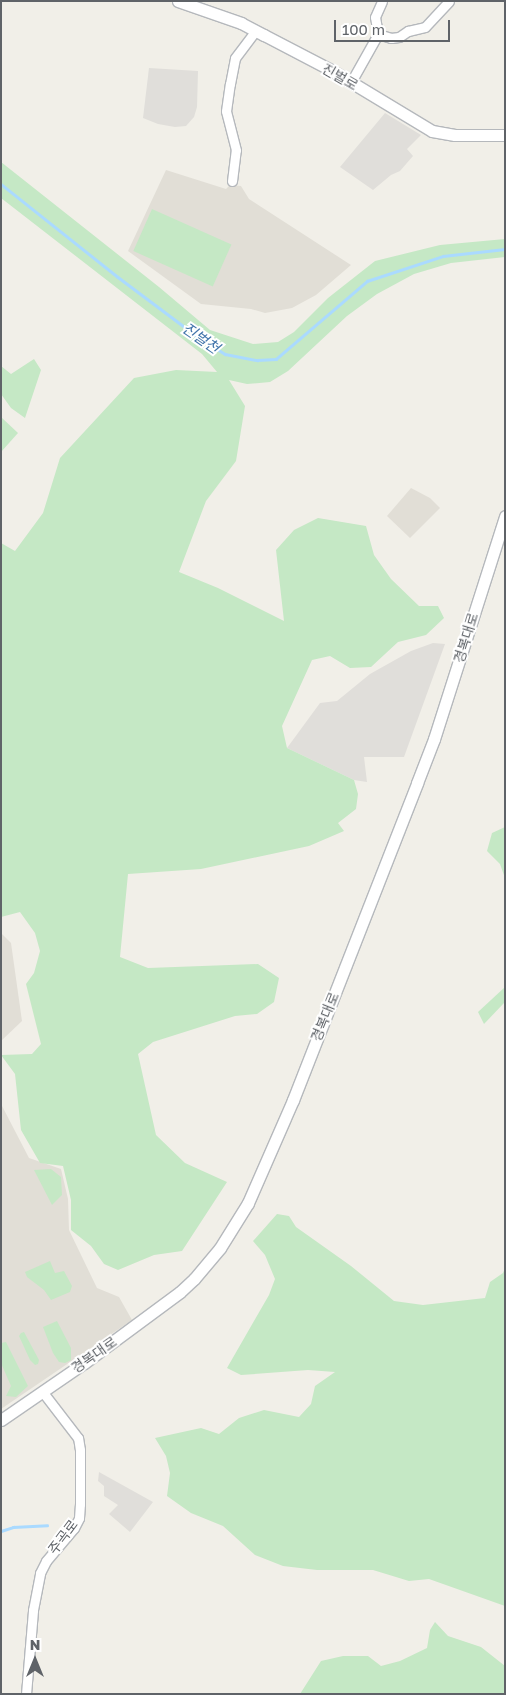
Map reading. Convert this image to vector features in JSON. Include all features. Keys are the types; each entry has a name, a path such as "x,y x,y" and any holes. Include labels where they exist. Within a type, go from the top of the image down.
{"street":[{"name":"진벌로","path":"178,1 241,23 352,82 432,131 455,135 505,135"},
{"path":"352,82 378,34 375,17 382,1"},
{"path":"378,34 391,38 425,27 450,1"},
{"path":"232,181 236,150 226,111 230,84 235,58 256,31"},
{"name":"경복대로","path":"1,1420 84,1363 194,1280 220,1248 248,1203 293,1100 427,757 505,516"},
{"name":"주곡로","path":"26,1694 33,1610 40,1573 46,1561 74,1528 79,1518 80,1504 80,1450 78,1438 42,1391"}],"shaded area":[{"path":"149,68 198,71 197,107 194,117 186,126 175,127 158,124 143,118"},
{"path":"385,113 421,135 407,149 413,156 400,171 391,175 373,190 340,167"},
{"path":"166,170 226,189 230,185 241,186 249,199 351,265 316,295 292,308 265,313 251,309 201,304 128,251"},
{"path":"411,488 430,498 440,508 410,538 387,516"},
{"path":"433,643 445,644 404,757 364,757 367,782 354,780 287,748 320,703 337,701 370,674 411,651"},
{"path":"1,933 11,943 22,1021 1,1041"},
{"path":"1,1104 29,1158 61,1169 68,1199 69,1230 97,1288 119,1297 132,1320 1,1409"},
{"path":"99,1472 153,1502 130,1532 109,1514 118,1505 104,1496 104,1486 98,1481"}],"green space":[{"path":"1,162 159,287 210,330 253,344 278,342 294,332 328,298 375,261 440,245 505,239 505,257 451,263 414,274 377,294 347,316 288,371 270,382 247,384 229,380 245,406 236,461 206,501 179,572 218,588 284,621 276,550 294,530 318,518 366,526 374,555 391,579 419,606 438,606 444,618 426,635 398,642 371,667 350,668 330,656 312,660 282,726 287,748 354,780 358,794 356,809 338,823 344,831 309,846 201,869 128,874 120,957 148,968 258,964 279,978 274,1002 257,1014 235,1016 153,1042 138,1054 156,1135 185,1163 227,1182 182,1251 154,1255 118,1270 104,1264 91,1246 71,1230 71,1200 63,1166 40,1163 21,1130 15,1074 1,1055 32,1054 41,1044 26,984 34,973 40,951 35,933 20,912 1,917 1,543 15,551 43,513 60,458 134,378 176,370 217,372 202,354 1,198"},
{"path":"152,209 231,244 213,286 133,251"},
{"path":"34,359 41,370 25,418 11,408 1,394 1,366 11,374"},
{"path":"1,417 18,433 1,452"},
{"path":"505,827 505,878 500,864 487,851 492,833"},
{"path":"505,987 505,1002 484,1024 478,1012"},
{"path":"51,1169 61,1177 62,1195 52,1205 34,1170"},
{"path":"277,1214 289,1216 296,1227 351,1266 394,1301 423,1305 485,1298 490,1282 503,1273 505,1268 505,1606 429,1579 409,1581 373,1570 317,1570 283,1566 255,1555 223,1526 191,1513 167,1496 170,1473 166,1456 155,1438 201,1428 219,1434 239,1418 264,1410 299,1417 311,1404 315,1386 335,1372 308,1370 241,1375 227,1368 269,1295 275,1279 265,1255 253,1241"},
{"path":"50,1261 55,1273 64,1271 72,1286 70,1292 51,1300 44,1290 27,1277 25,1272"},
{"path":"57,1321 71,1348 71,1360 65,1363 59,1362 53,1353 43,1327"},
{"path":"24,1332 39,1360 38,1364 35,1365 30,1360 19,1336"},
{"path":"6,1342 28,1386 16,1397 6,1396 11,1386 1,1363 1,1343"},
{"path":"435,1622 448,1636 481,1647 505,1666 505,1694 300,1694 321,1661 343,1656 368,1656 381,1666 400,1661 427,1648 430,1630"}],"waterway":[{"name":"진벌천","path":"1,184 118,277 198,337 225,354 257,360 276,359 367,281 443,256 505,249"},
{"path":"1,1531 13,1527 47,1525"}]}
